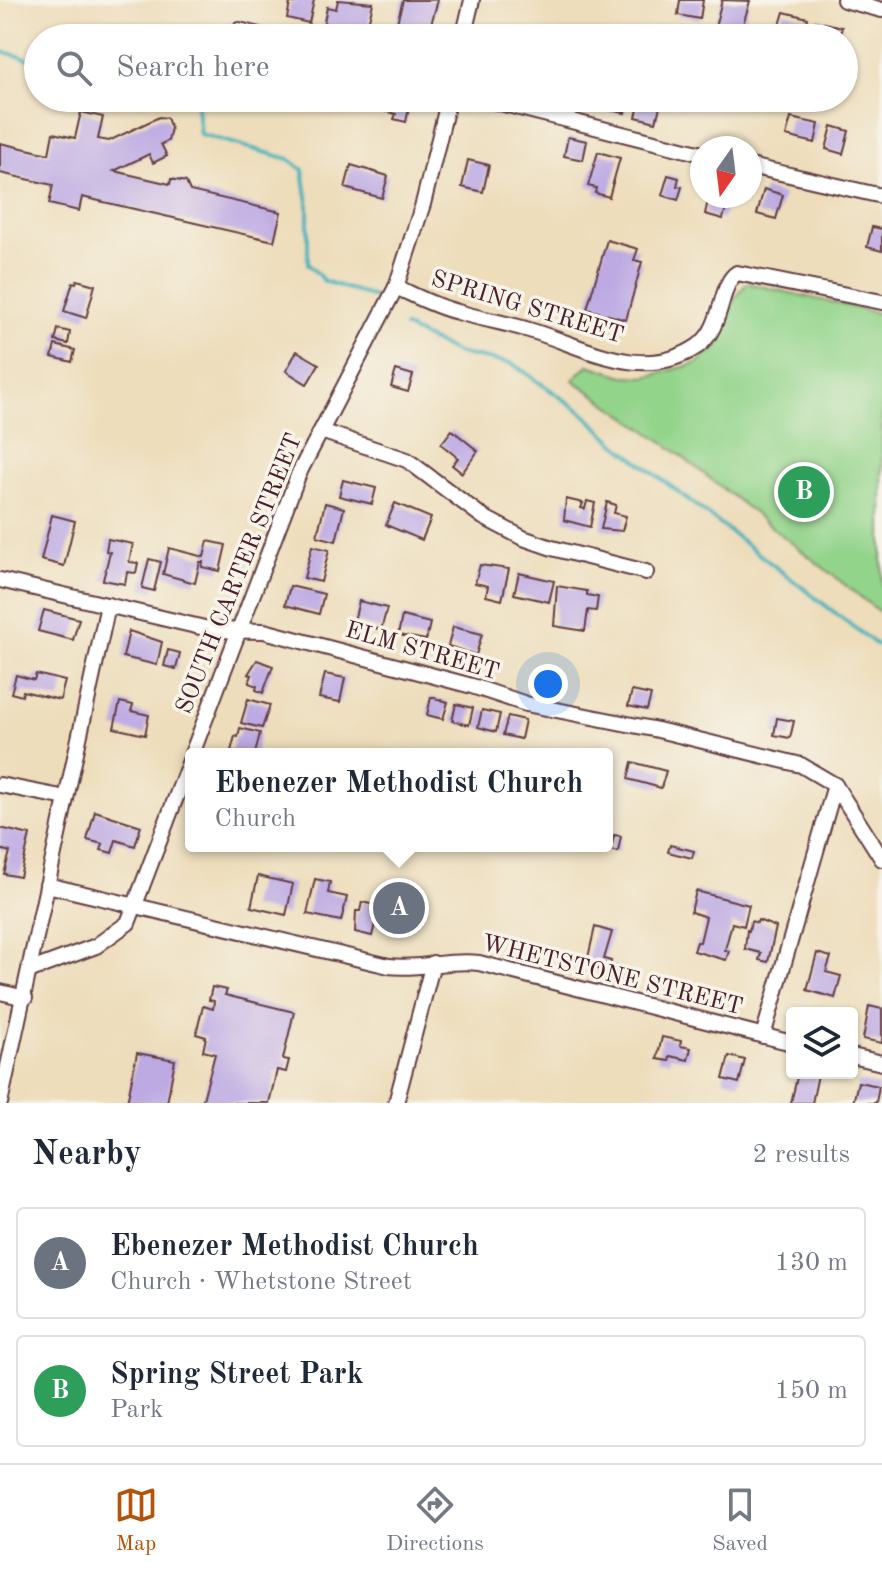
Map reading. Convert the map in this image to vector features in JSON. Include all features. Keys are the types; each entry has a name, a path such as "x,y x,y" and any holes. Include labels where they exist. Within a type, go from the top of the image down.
{"street":[{"path":"466,24 472,0"},
{"path":"844,0 882,10"},
{"name":"SOUTH CARTER STREET","path":"195,748 290,495 396,287 423,204 446,112"},
{"path":"536,112 690,151"},
{"path":"762,169 882,196"},
{"name":"SPRING STREET","path":"396,287 458,313 530,330 603,357 638,363 680,355 703,341 715,324 730,279 737,273 882,302"},
{"path":"321,431 407,460 483,517 523,538 646,572"},
{"name":"ELM STREET","path":"0,580 213,630 264,631 472,686 512,700 787,761 811,769 835,785 882,859"},
{"path":"0,1103 108,605"},
{"name":"SOUTH CARTER STREET","path":"31,970 106,941 128,923 185,775"},
{"path":"0,785 66,798"},
{"path":"763,1036 835,785"},
{"name":"WHETSTONE STREET","path":"47,885 389,966 411,967 454,961 495,967 786,1042"},
{"path":"396,1103 433,963"},
{"path":"0,992 25,998"},
{"path":"858,1057 882,1063"}],"green space":[{"path":"747,283 882,314 882,614 666,444 573,380 588,365 624,376 646,377 695,364 713,351 723,334 734,300"}],"building":[{"path":"314,0 309,23 287,18 290,3"},
{"path":"338,0 373,3 368,24 324,24 327,7 336,9"},
{"path":"403,0 438,0 431,24 397,24"},
{"path":"680,0 703,0 700,19 678,15"},
{"path":"722,0 750,1 743,24 716,24"},
{"path":"784,12 808,18 806,24 780,24"},
{"path":"81,112 103,117 98,139 109,141 159,117 167,118 171,128 168,141 161,144 167,156 153,163 149,154 114,171 170,184 171,179 186,182 190,191 281,212 274,241 82,197 79,211 49,204 53,185 0,173 0,143 49,154 53,133 75,138"},
{"path":"388,112 408,112 406,122 394,119 396,114"},
{"path":"637,112 659,112 656,122 636,117"},
{"path":"791,118 819,124 815,143 786,136"},
{"path":"832,126 849,131 843,154 826,149"},
{"path":"568,137 587,141 583,160 564,156"},
{"path":"598,152 620,158 609,197 595,193 596,188 588,186"},
{"path":"468,160 489,165 483,192 462,187"},
{"path":"351,165 388,176 382,198 345,188"},
{"path":"668,175 679,178 677,186 682,187 678,200 662,195"},
{"path":"764,189 783,195 776,219 757,214 759,208 762,208"},
{"path":"706,208 726,208 723,219 705,214"},
{"path":"872,227 882,229 882,251 867,247"},
{"path":"607,240 638,249 634,260 642,262 626,320 587,309"},
{"path":"77,280 95,285 86,318 64,311 73,282"},
{"path":"58,329 70,332 68,344 55,341"},
{"path":"55,345 75,350 72,362 52,357"},
{"path":"297,351 319,364 307,384 286,371"},
{"path":"396,370 413,375 408,392 391,387"},
{"path":"452,430 478,451 462,473 452,465 458,458 441,444"},
{"path":"343,480 376,488 372,504 339,496"},
{"path":"566,499 583,503 581,508 585,509 587,501 595,503 590,527 564,520"},
{"path":"607,502 616,505 614,513 626,516 622,531 601,529"},
{"path":"325,503 344,508 336,541 317,536"},
{"path":"395,503 431,518 422,540 386,525"},
{"path":"52,515 75,521 64,566 41,560"},
{"path":"108,539 133,544 129,562 138,563 136,573 127,572 125,584 103,580 110,552 106,551"},
{"path":"208,541 226,545 220,571 202,567 203,562 200,562 195,583 163,574 169,548 204,557"},
{"path":"312,546 329,550 321,582 304,578"},
{"path":"149,559 161,562 154,591 142,588"},
{"path":"480,565 509,569 502,600 486,596 488,586 475,583"},
{"path":"519,573 554,581 549,602 514,594"},
{"path":"290,586 324,594 319,614 285,605"},
{"path":"557,586 587,591 587,595 598,597 596,611 588,610 585,631 554,626"},
{"path":"359,601 387,608 381,630 354,621"},
{"path":"44,610 79,619 73,640 38,631"},
{"path":"402,616 430,623 426,640 398,635"},
{"path":"453,627 482,634 476,655 448,646"},
{"path":"129,631 162,642 157,665 123,657"},
{"path":"168,650 180,653 176,669 164,666"},
{"path":"257,660 273,666 263,693 249,683 252,675 248,674"},
{"path":"36,674 65,681 60,700 23,691 22,696 11,693 16,675 34,680"},
{"path":"325,674 345,678 340,702 319,698"},
{"path":"632,691 651,695 647,710 628,706"},
{"path":"431,697 448,702 443,719 427,715"},
{"path":"248,699 270,705 262,728 241,723"},
{"path":"120,702 133,705 131,711 149,715 145,735 114,728"},
{"path":"456,704 473,708 469,725 452,721"},
{"path":"482,710 500,714 496,732 478,727"},
{"path":"508,716 525,720 521,739 503,735"},
{"path":"777,718 794,721 790,738 774,735"},
{"path":"240,728 260,733 256,748 232,748 235,736 238,737"},
{"path":"632,762 666,771 661,788 628,779"},
{"path":"95,811 141,826 135,846 116,840 112,853 101,850 103,844 87,840"},
{"path":"0,828 30,835 20,877 4,874 10,852 0,849"},
{"path":"614,835 621,836 618,852 613,851"},
{"path":"670,845 694,851 692,858 668,852"},
{"path":"258,876 293,884 286,915 251,907"},
{"path":"315,879 330,882 328,893 347,897 341,921 307,914"},
{"path":"696,891 749,905 744,926 732,923 725,950 729,951 726,960 694,951 697,942 700,942 706,917 691,912"},
{"path":"362,902 375,905 374,911 378,912 372,936 355,932 356,911 360,911"},
{"path":"758,920 776,927 768,962 759,960 761,953 745,949 751,921 757,923"},
{"path":"595,927 612,932 604,959 611,961 610,965 625,969 619,986 605,982 609,967 605,966 604,971 587,962"},
{"path":"817,953 831,957 826,972 841,976 835,998 807,990"},
{"path":"212,987 227,990 225,995 294,1012 283,1059 289,1060 286,1072 277,1070 269,1103 202,1103 215,1054 203,1051 206,1037 196,1034 203,1006 213,1009 214,1001 209,1000"},
{"path":"869,1006 882,1009 882,1043 863,1039"},
{"path":"662,1037 681,1041 680,1046 691,1048 688,1060 670,1056 669,1061 657,1059"},
{"path":"137,1053 175,1060 167,1103 127,1103"},
{"path":"729,1056 745,1060 739,1083 723,1079"},
{"path":"797,1079 817,1079 812,1103 791,1103"},
{"path":"858,1082 879,1086 876,1103 853,1103"}],"waterway":[{"path":"0,51 24,57"},
{"path":"198,112 200,134 289,159 303,170 308,203 308,264 324,281 374,297"},
{"path":"404,327 457,353 513,364 582,412 616,444 882,649"}],"place":[{"name":"Spring Street Park","path":"804,492"},
{"name":"Ebenezer Methodist Church","path":"399,908"}]}
